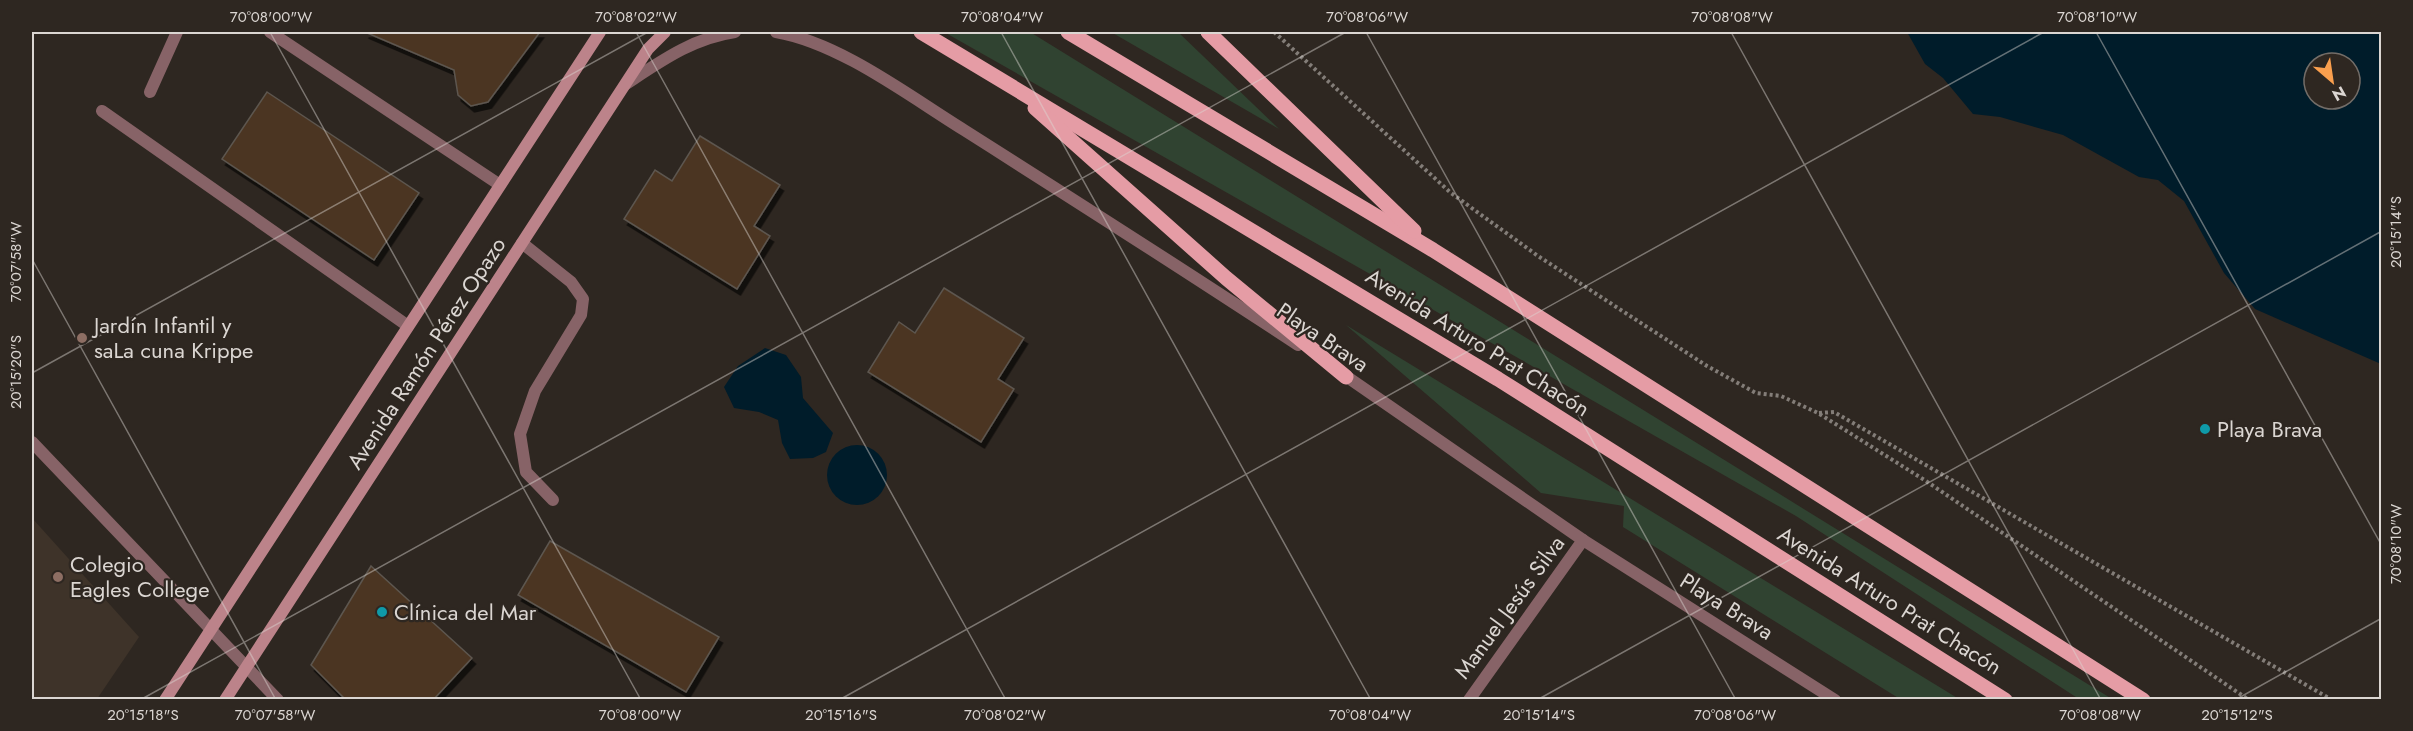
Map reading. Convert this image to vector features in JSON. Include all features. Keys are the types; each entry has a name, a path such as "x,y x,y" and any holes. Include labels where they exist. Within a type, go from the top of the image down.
{"main road":[{"name":"Avenida Ramón Pérez Opazo","path":"165,699 600,32"},
{"name":"Avenida Ramón Pérez Opazo","path":"225,699 648,49 665,32"},
{"name":"Avenida Arturo Prat Chacón","path":"921,32 1498,379 2005,699"},
{"path":"1068,32 1433,250 2143,699"},
{"path":"1208,32 1433,250"},
{"path":"1003,80 1226,278 1346,377"}],"street":[{"path":"150,92 177,32"},
{"path":"270,32 500,185"},
{"path":"626,84 699,40 735,32"},
{"name":"Playa Brava","path":"776,32 792,34 814,42 865,69 1083,204 1346,377 1583,540 1835,699"},
{"path":"102,111 408,326"},
{"path":"522,243 571,282 583,299 581,315 535,391 520,434 526,472 554,500"},
{"path":"32,442 278,699"},
{"name":"Manuel Jesús Silva","path":"1469,699 1583,540"}],"path":[{"path":"1274,32 1451,193 1538,256 1707,366 1756,393 1781,396 1818,413 1926,481 2249,699"},
{"path":"1818,413 1834,412 2332,699"}],"shaded area":[{"name":"Colegio Eagles College","path":"32,518 139,637 97,699 32,699"}],"green space":[{"path":"944,32 1030,32 2112,699 2079,699 1796,516"},
{"path":"1111,32 1178,32 1279,129"},
{"path":"1346,325 1959,699 1900,699 1623,527 1624,506 1541,493"}],"water":[{"path":"1907,32 2381,32 2381,364 2255,309 2224,273 2184,201 2158,180 2139,177 2063,135 2000,117 1973,114 1943,78 1925,64"},
{"path":"765,348 786,355 801,377 803,398 833,433 826,452 813,458 790,459 782,443 778,420 759,412 734,408 724,387 738,366"},
{"path":"851,445 863,445 874,450 882,458 887,475 885,487 874,500 863,505 851,505 840,500 832,492 827,481 827,469 832,458 840,450"}],"building":[{"path":"365,32 540,32 488,102 471,106 458,95 454,70"},
{"path":"267,92 419,193 374,260 222,159"},
{"path":"700,136 780,185 754,226 770,236 737,289 624,219 655,170 672,181"},
{"path":"944,288 1024,338 998,379 1014,389 981,442 868,372 899,322 915,333"},
{"path":"550,541 719,637 686,692 518,595"},
{"name":"Clínica del Mar","path":"371,566 472,658 433,700 346,700 311,665"}],"place":[{"name":"Jardín Infantil y saLa cuna Krippe","path":"82,338"},
{"name":"Playa Brava","path":"2205,429"},
{"name":"Colegio Eagles College","path":"58,577"},
{"name":"Clínica del Mar","path":"382,612"}]}
